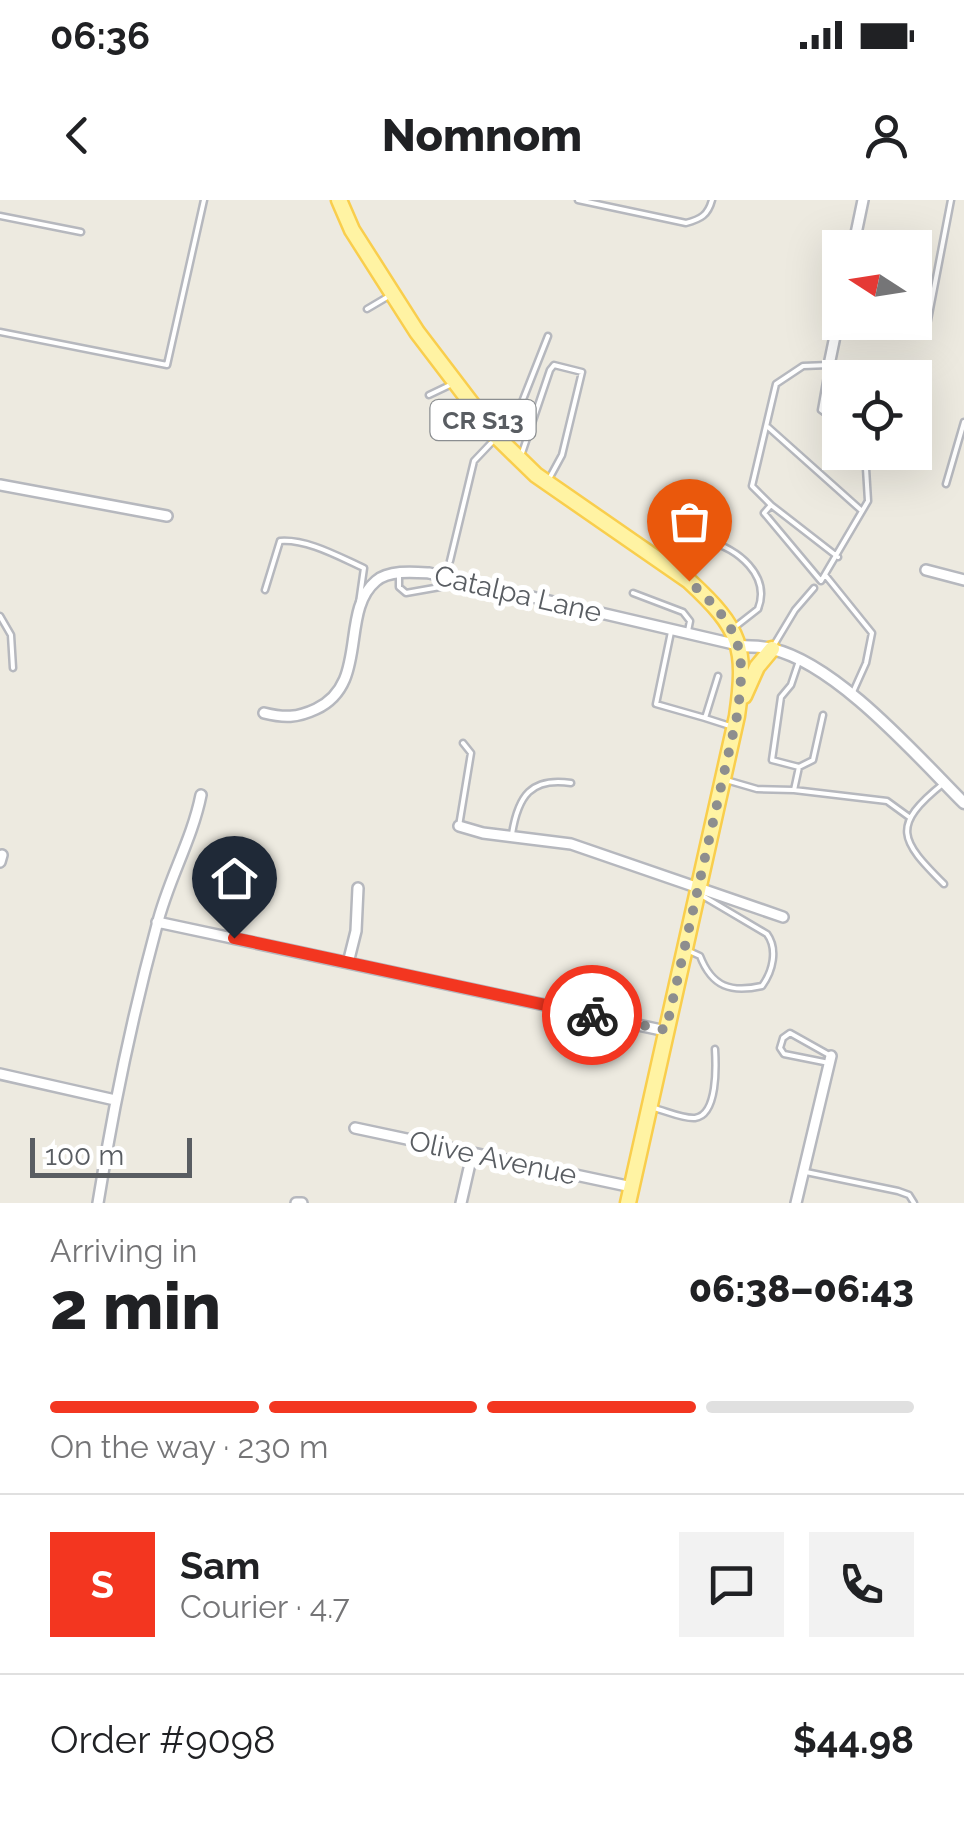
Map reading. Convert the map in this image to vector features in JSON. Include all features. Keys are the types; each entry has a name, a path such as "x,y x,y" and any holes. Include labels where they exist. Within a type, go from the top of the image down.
{"main road":[{"name":"CR S13","path":"339,200 352,230 392,294 454,383 501,441 547,483 680,574 705,596 741,646"},
{"path":"628,1203 736,722 742,681 741,646"},
{"path":"736,722 757,667 772,649"}],"street":[{"path":"856,230 862,200"},
{"path":"0,485 166,516"},
{"path":"926,570 964,580"},
{"name":"Catalpa Lane","path":"360,607 372,584 383,577 428,573 741,646"},
{"path":"264,714 300,716 327,704 341,688 352,658 360,607"},
{"path":"741,646 772,649 800,660 878,716 964,802"},
{"path":"98,1203 115,1100 157,922 177,860 197,816 201,795"},
{"path":"459,826 483,833 571,844 697,892 783,917"},
{"path":"348,963 356,931 358,888"},
{"path":"157,922 666,1030"},
{"path":"796,1203 830,1059"},
{"path":"0,1074 115,1100"},
{"name":"Olive Avenue","path":"355,1128 472,1156 632,1186"},
{"path":"461,1203 472,1156"}],"lane":[{"path":"0,332 167,365 204,200"},
{"path":"578,200 686,223 709,212 712,200"},
{"path":"932,299 951,200"},
{"path":"0,216 81,232"},
{"path":"366,309 392,294"},
{"path":"450,561 474,461 501,441 548,336"},
{"path":"520,459 550,370 554,365 582,372 562,455 547,483"},
{"path":"822,365 804,366 776,384 752,486 838,557"},
{"path":"429,395 454,383"},
{"path":"442,426 470,404"},
{"path":"946,484 964,422"},
{"path":"766,426 862,511"},
{"path":"771,504 764,512 821,581 868,501 866,470"},
{"path":"266,590 280,541 304,543 364,568 358,596 360,607"},
{"path":"680,574 707,541 727,550 758,573 762,598 751,616 731,629"},
{"path":"400,574 399,587 406,593 464,581"},
{"path":"826,576 872,633 866,662 851,696"},
{"path":"772,649 795,610 814,588"},
{"path":"633,593 683,612 690,621 688,632"},
{"path":"0,616 11,635 14,668"},
{"path":"672,628 656,704 736,722"},
{"path":"800,660 791,686 781,697 772,760 799,766 813,760 823,715"},
{"path":"706,718 718,676"},
{"path":"459,826 471,753 463,743"},
{"path":"794,790 799,766"},
{"path":"722,778 756,788 886,801 910,818"},
{"path":"512,834 521,804 537,784 549,780 571,783"},
{"path":"944,783 920,803 910,818 906,836 910,848 944,884"},
{"path":"684,949 700,956 714,982 743,990 762,986 774,956 767,934 697,892"},
{"path":"790,1033 830,1059 784,1054 780,1048 783,1038 790,1033"},
{"path":"649,1107 694,1118 703,1115 714,1088 715,1049"},
{"path":"804,1171 909,1195 914,1203"}],"way so far":[{"path":"592,1015 666,1030 737,716 741,646 705,596 689,581"}],"route":[{"path":"234,938 592,1015"}]}
